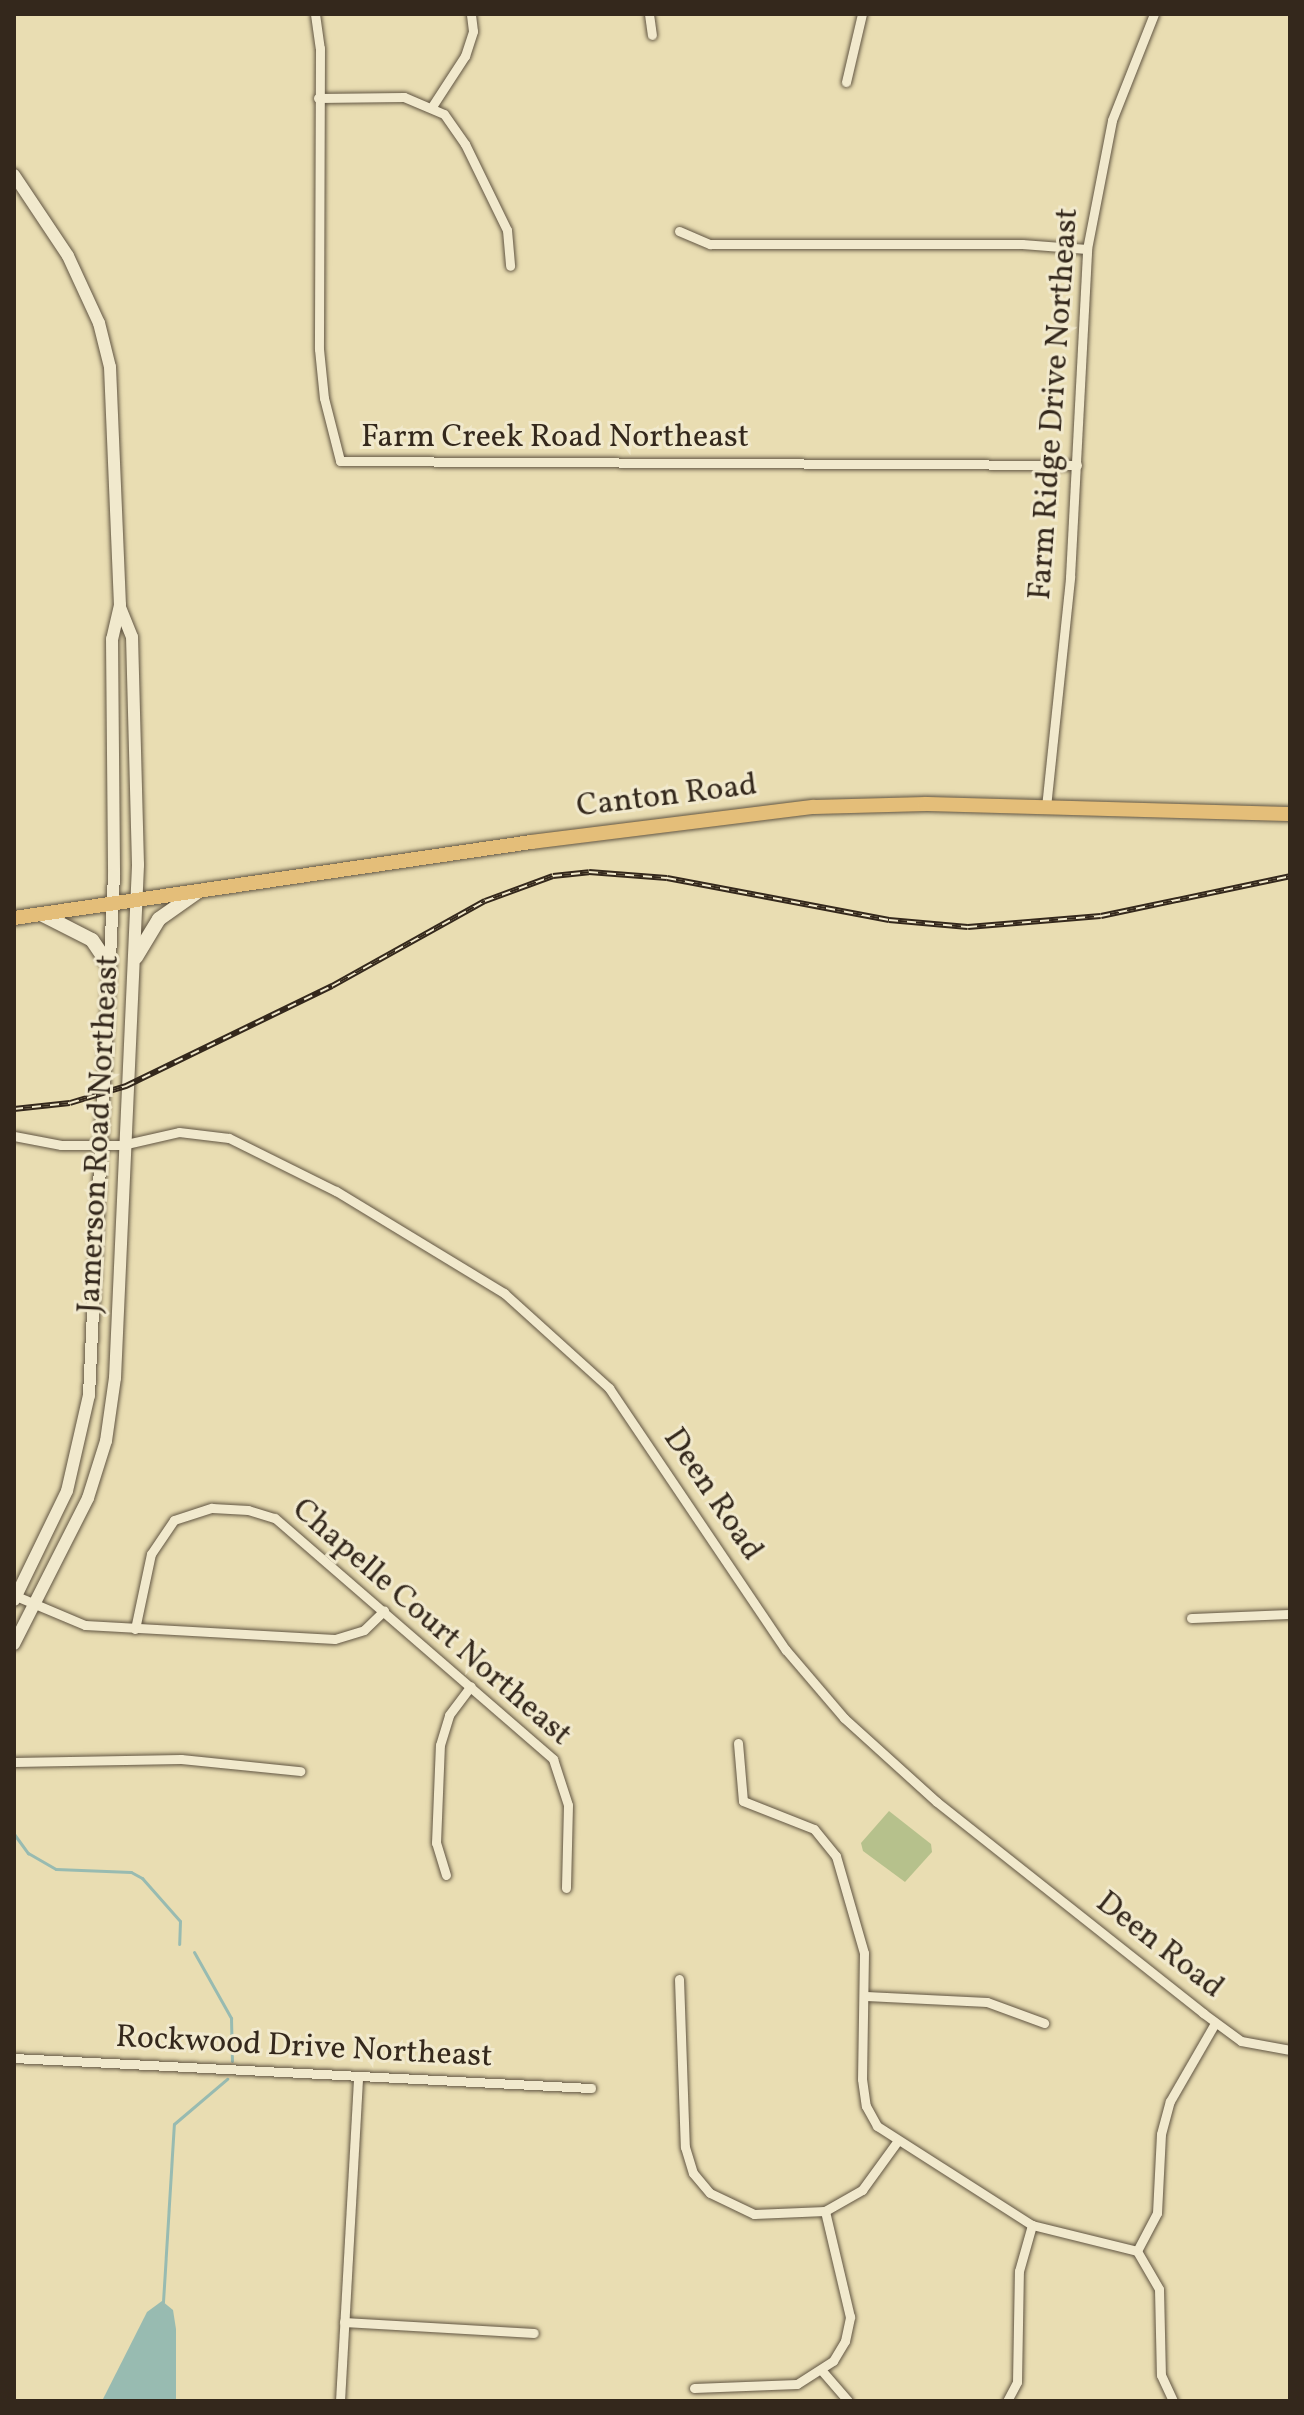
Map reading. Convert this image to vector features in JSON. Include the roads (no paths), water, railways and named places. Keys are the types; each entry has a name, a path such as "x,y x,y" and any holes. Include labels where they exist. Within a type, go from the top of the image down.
{"main road":[{"name":"Canton Road","path":"14,918 531,842 814,807 1046,807 1290,814"},
{"path":"136,957 159,919 196,893"},
{"path":"41,914 92,940 109,965"}],"street":[{"name":"Farm Creek Road Northeast","path":"315,14 319,349 329,427 340,461 1077,465"},
{"path":"433,105 465,56 473,31 471,14"},
{"path":"649,14 652,35"},
{"path":"846,82 862,14"},
{"name":"Farm Ridge Drive Northeast","path":"1046,807 1077,465 1087,249 1112,120 1154,14"},
{"path":"318,98 404,97 433,105 458,131 507,230 510,266"},
{"name":"Jamerson Road Northeast","path":"14,175 78,276 99,323 110,367 116,425 120,608 112,639 112,905 97,1144 86,1417 60,1511 15,1598"},
{"path":"679,231 710,244 980,243 1087,249"},
{"name":"Jamerson Road Northeast","path":"14,1644 80,1517 110,1421 122,1145 138,901 132,637 120,608"},
{"name":"Deen Road","path":"14,1136 61,1145 122,1145 160,1135 211,1134 258,1151 461,1264 538,1319 609,1388 786,1650 844,1718 937,1802 1215,2023 1241,2041 1290,2050"},
{"name":"Chapelle Court Northeast","path":"135,1629 143,1583 158,1539 185,1513 212,1508 248,1510 275,1518 543,1748 560,1772 568,1805 566,1888"},
{"path":"15,1598 85,1625 335,1639 364,1630 384,1611"},
{"path":"1191,1618 1289,1614"},
{"path":"446,1875 436,1843 440,1745 449,1715 471,1686"},
{"path":"738,1743 743,1801 814,1829 836,1856 860,1934 866,1996 863,2093 877,2126 896,2143 1032,2225 1137,2251 1159,2289 1161,2375 1173,2401"},
{"path":"14,1762 181,1759 300,1771"},
{"path":"679,1979 683,2132 693,2173 710,2193 744,2212 825,2211 862,2190 896,2143"},
{"path":"866,1996 987,2002 1044,2023"},
{"path":"1137,2251 1157,2213 1161,2134 1170,2101 1215,2023"},
{"name":"Rockwood Drive Northeast","path":"14,2058 591,2088"},
{"path":"340,2401 358,2077"},
{"path":"694,2388 788,2385 823,2372 845,2341 850,2317 825,2211"},
{"path":"1007,2401 1017,2382 1018,2280 1032,2225"},
{"path":"344,2322 534,2333"},
{"path":"823,2372 848,2401"}],"water":[{"path":"162,2301 173,2310 176,2329 176,2401 102,2401 147,2312"}],"waterway":[{"path":"14,1834 28,1853 56,1869 131,1872 142,1878 180,1921 179,1944"},
{"path":"194,1952 231,2018 232,2061"},
{"path":"163,2302 174,2124 227,2079"}],"railway":[{"path":"14,1109 70,1103 126,1086 332,986 485,901 553,876 589,872 667,878 889,920 968,927 1101,916 1290,876"}]}
